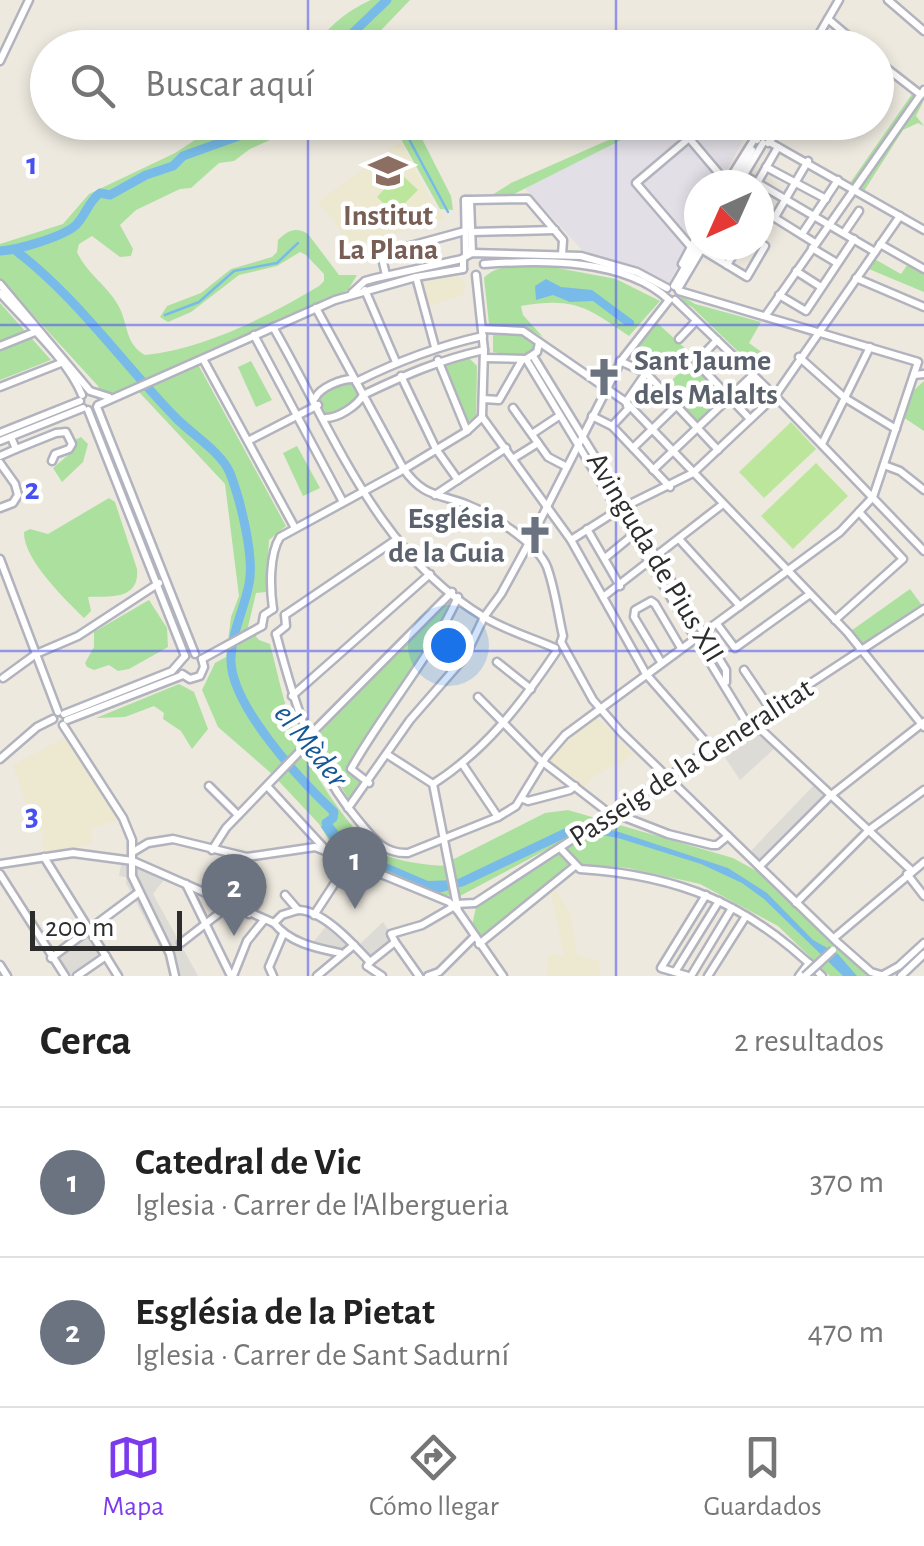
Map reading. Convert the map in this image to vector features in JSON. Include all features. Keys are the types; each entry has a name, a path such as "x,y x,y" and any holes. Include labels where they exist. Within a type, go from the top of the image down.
{"street":[{"path":"0,61 28,0"},
{"path":"821,30 840,0"},
{"path":"888,0 924,31"},
{"path":"828,18 842,30"},
{"path":"894,73 922,92 894,133"},
{"path":"684,240 636,183 687,140"},
{"path":"691,140 718,170"},
{"path":"742,170 768,140"},
{"path":"766,315 889,140"},
{"path":"765,142 808,162 924,230"},
{"path":"764,170 765,142"},
{"path":"747,170 765,142"},
{"path":"808,162 775,217 837,263"},
{"path":"766,166 826,199"},
{"path":"802,234 838,180"},
{"path":"774,193 816,214 874,252"},
{"path":"0,432 135,388 350,295 463,268 470,255 470,200 528,200 563,240 562,255"},
{"path":"844,233 859,211"},
{"path":"571,540 621,509 694,473 775,396 900,216"},
{"path":"386,275 381,254 468,231 554,230"},
{"path":"779,295 806,311 854,239"},
{"path":"880,244 924,269"},
{"path":"276,634 308,738 348,808 378,844 396,854 408,853 498,817 523,799 543,761 565,736 840,532 873,497 918,362 766,315 672,293 580,262 484,264 470,255"},
{"path":"350,295 365,281 470,255 581,256 637,272 672,293 924,551"},
{"path":"684,260 685,268"},
{"path":"672,293 691,260"},
{"path":"348,808 419,710 465,656 484,617 501,594 620,361 692,260"},
{"path":"720,260 748,277 755,260"},
{"path":"727,265 730,260"},
{"path":"484,264 476,275 484,354 482,417 571,540 646,674 712,748"},
{"path":"463,268 476,275"},
{"path":"796,271 821,288"},
{"path":"416,278 436,348"},
{"path":"856,278 924,307"},
{"path":"1,288 89,402 204,667 201,675 192,679 183,675 179,666"},
{"path":"1,288 89,402 185,656"},
{"path":"366,290 396,362"},
{"path":"316,308 416,486 483,512 526,542 546,563 563,636 560,648 504,724 464,765 434,784"},
{"path":"679,339 696,321"},
{"path":"273,327 363,492 430,574 484,617 560,648 599,708 835,945 871,972 881,976 893,970 924,943"},
{"path":"808,329 812,340"},
{"path":"248,441 296,416 334,384 355,381 396,362 483,332 522,331 626,402 863,649 923,724 830,796 760,866"},
{"path":"0,346 35,332"},
{"path":"254,336 343,502"},
{"path":"717,340 696,362 750,419"},
{"path":"483,400 499,400 539,343"},
{"path":"822,444 870,347"},
{"path":"324,418 333,418 363,395 438,360 484,354 527,358"},
{"path":"799,357 846,398 896,429"},
{"name":"Avinguda de Pius XII","path":"527,358 559,416 580,440"},
{"name":"Avinguda de Pius XII","path":"527,358 699,637 726,670 726,688 751,723 868,830 910,872 924,896"},
{"path":"203,359 295,528"},
{"path":"438,360 466,431"},
{"path":"620,361 646,373 718,450"},
{"path":"0,388 61,363"},
{"path":"626,402 646,373"},
{"path":"914,375 924,374"},
{"path":"653,470 754,375"},
{"path":"401,376 436,449 458,480"},
{"path":"0,441 89,402"},
{"path":"612,426 628,409 626,402"},
{"path":"633,448 677,406"},
{"path":"514,408 548,457 567,467"},
{"path":"532,434 559,416"},
{"path":"592,416 612,426 670,487"},
{"path":"273,609 275,544 280,536 436,449 482,417"},
{"path":"0,508 14,503 18,495 0,459 16,449 66,432 72,444 55,454 52,461"},
{"path":"11,437 16,449"},
{"path":"513,458 538,443"},
{"path":"434,496 506,448"},
{"path":"884,465 900,471 924,490"},
{"path":"603,597 723,504"},
{"name":"Avinguda de Pius XII","path":"621,509 632,535 653,559"},
{"path":"835,620 903,559 858,512"},
{"path":"587,529 620,586"},
{"path":"604,558 632,535"},
{"path":"285,615 397,538"},
{"path":"679,539 740,606"},
{"path":"0,559 61,718 123,818 133,857 132,876 170,954 175,976"},
{"path":"292,696 430,574"},
{"path":"3,678 36,654 78,636 159,583"},
{"path":"0,588 10,584"},
{"path":"717,624 735,648 810,594"},
{"path":"308,738 455,595"},
{"path":"368,783 352,769 375,726 440,636 455,595"},
{"path":"661,662 634,617 636,610 651,601 655,604 681,648"},
{"path":"262,626 264,615 273,609"},
{"path":"273,609 285,615"},
{"name":"Passeig de la Generalitat","path":"456,905 475,903 922,614"},
{"path":"262,626 276,634 286,626 285,615"},
{"path":"185,656 198,656 225,646 262,626"},
{"path":"61,718 179,666 185,656"},
{"path":"497,662 531,689"},
{"path":"744,670 771,710"},
{"path":"0,759 38,726 183,675"},
{"path":"478,696 543,761 610,815 712,845 728,836"},
{"path":"212,850 238,815 304,747"},
{"path":"388,755 434,784 456,905 502,976"},
{"path":"464,765 498,817"},
{"path":"209,786 238,815"},
{"path":"267,786 331,852 340,875 355,891"},
{"path":"523,799 575,786"},
{"path":"796,903 868,830 924,790"},
{"path":"331,852 361,830"},
{"path":"133,857 148,843 172,839 246,857 306,847 331,852 456,905"},
{"path":"562,846 580,870 660,878 718,901 791,944 822,976"},
{"path":"44,856 118,976"},
{"path":"0,864 44,856 133,857 274,923 284,934 312,947 340,953"},
{"path":"181,943 229,903 243,862"},
{"path":"802,976 924,862"},
{"name":"Passeig de la Generalitat","path":"428,976 439,972 474,937 575,866"},
{"path":"0,874 65,976"},
{"path":"314,915 340,875"},
{"path":"186,882 232,976"},
{"path":"52,958 138,893"},
{"path":"285,896 298,910 314,915 354,945 370,962"},
{"path":"706,896 661,968 690,976 732,908"},
{"path":"249,914 258,901"},
{"path":"675,972 718,901"},
{"path":"474,937 468,914 475,903"},
{"path":"379,974 366,966 395,940 456,905"},
{"path":"274,923 282,915 298,910"},
{"path":"708,976 746,916"},
{"path":"232,976 247,942 264,920"},
{"path":"273,976 269,966 284,934"},
{"path":"395,940 419,976"},
{"path":"317,976 354,945"},
{"path":"893,970 901,976 924,954"},
{"path":"77,976 106,956"},
{"path":"802,976 809,962"},
{"path":"0,965 7,976"}],"shaded area":[{"path":"620,140 743,140 727,170 684,170 684,254 669,283 641,268 583,251 524,187"},
{"name":"Institut La Plana","path":"401,141 435,209 445,220 349,247 318,202"},
{"path":"455,275 465,282 464,295 427,306 420,282"},
{"path":"594,718 633,753 618,767 615,764 592,778 585,787 551,762 551,758"},
{"path":"754,727 775,748 740,780 720,750"},
{"path":"67,736 120,819 91,829 92,844 77,846 76,852 47,854 41,841 45,838 25,801 13,765"},
{"path":"816,783 830,796 760,866 747,855"},
{"path":"122,860 166,877 153,894 198,976 169,976 164,955 126,877 119,876"},
{"path":"556,891 571,914 577,956 599,960 600,976 547,976 548,954 564,955 551,892"},
{"path":"383,922 398,944 371,967 353,947 345,952 311,945 327,925 346,929 360,944"},
{"path":"89,928 106,956 77,976 65,976 53,957"}],"green space":[{"path":"371,0 410,0 381,30 328,30"},
{"path":"912,94 924,100 916,116 924,126 918,123 903,130 864,191 850,183 880,140 894,140 894,120"},
{"path":"195,140 270,140 234,161 219,163 191,188 180,189 136,210 120,225 133,249 131,256 120,257 92,236 79,244 77,252 113,298 130,339 145,355 190,346 235,330 319,286 324,274 300,252 277,266 239,275 191,312 168,322 160,317 167,306 201,293 231,269 272,257 277,252 278,240 292,231 308,234 339,275 357,275 348,290 194,357 286,526 269,540 266,592 256,593 248,627 259,640 270,644 296,737 352,825 377,850 390,857 452,866 452,860 545,813 568,810 733,858 762,874 870,976 830,976 778,926 700,884 628,868 580,864 557,844 460,896 436,895 339,857 319,824 272,774 218,727 202,690 215,663 226,657 231,617 239,596 225,484 139,392 104,407 98,386 0,279 0,244 63,224 89,194"},
{"path":"401,140 423,140 451,196 453,210 440,209"},
{"path":"608,140 621,140 510,196 492,195"},
{"path":"400,173 418,190 394,214 377,197"},
{"path":"871,257 901,274 910,261 924,269 924,292 864,267"},
{"path":"547,266 616,279 660,301 629,336 590,311 567,304 521,306 523,315 543,337 523,326 489,324 484,278 505,267"},
{"path":"682,296 695,304 761,322 749,343 763,353 753,366 680,300"},
{"path":"0,303 51,360 0,380"},
{"path":"654,320 698,360 729,398 697,428 662,390 679,373 660,353 649,363 627,353"},
{"path":"493,333 520,334 533,343 534,349 522,357 493,352"},
{"path":"468,357 477,366 476,416 466,424 441,362"},
{"path":"251,361 272,400 256,407 238,367"},
{"path":"352,381 359,399 333,415 326,415 317,396"},
{"path":"924,381 924,431 903,417 912,392"},
{"path":"791,422 816,449 764,498 739,472"},
{"path":"81,437 88,444 83,462 62,482 53,468 73,451 75,440"},
{"path":"297,446 320,488 303,496 283,453"},
{"path":"816,463 848,496 793,549 761,516"},
{"path":"109,498 115,502 137,579 121,595 88,597 91,611 84,618 38,566 24,532 30,529 48,534"},
{"path":"910,589 924,608 863,649 848,633"},
{"path":"449,597 455,602 443,624 349,769 365,783 351,803 313,740 442,609 440,605"},
{"path":"149,600 167,628 168,647 129,669 118,671 109,665 94,670 87,667 94,632"},
{"path":"179,684 194,692 208,729 192,749 181,731 163,719 164,713 154,706 125,717 96,718"},
{"path":"560,851 571,865 479,938 472,926 476,907"}],"water":[{"path":"546,279 561,287 592,290 634,321 634,325 625,325 593,301 570,302 553,295 536,300 535,286"},
{"path":"576,823 619,832 728,868 767,893 813,940 838,954 857,976 843,976 764,899 742,883 701,864 618,838 580,831 464,886 438,893 336,848 321,827 349,847 428,881 456,880"}],"waterway":[{"path":"356,30 387,0"},
{"path":"0,251 61,234 76,225 100,193 110,195 146,175 173,166 183,156 228,140"},
{"path":"409,140 448,212"},
{"path":"165,315 199,302 234,271 277,263 298,243"},
{"name":"el Mèder","path":"15,250 59,289 157,398 226,466 242,512 250,559 249,584 232,648 233,677 269,741 334,812 326,823 343,847"}],"place":[{"name":"Institut La Plana","path":"388,171"},
{"name":"Sant Jaume dels Malalts","path":"604,377"},
{"name":"Església de la Guia","path":"535,535"},
{"name":"Catedral de Vic","path":"355,909"},
{"name":"Església de la Pietat","path":"234,936"}]}
